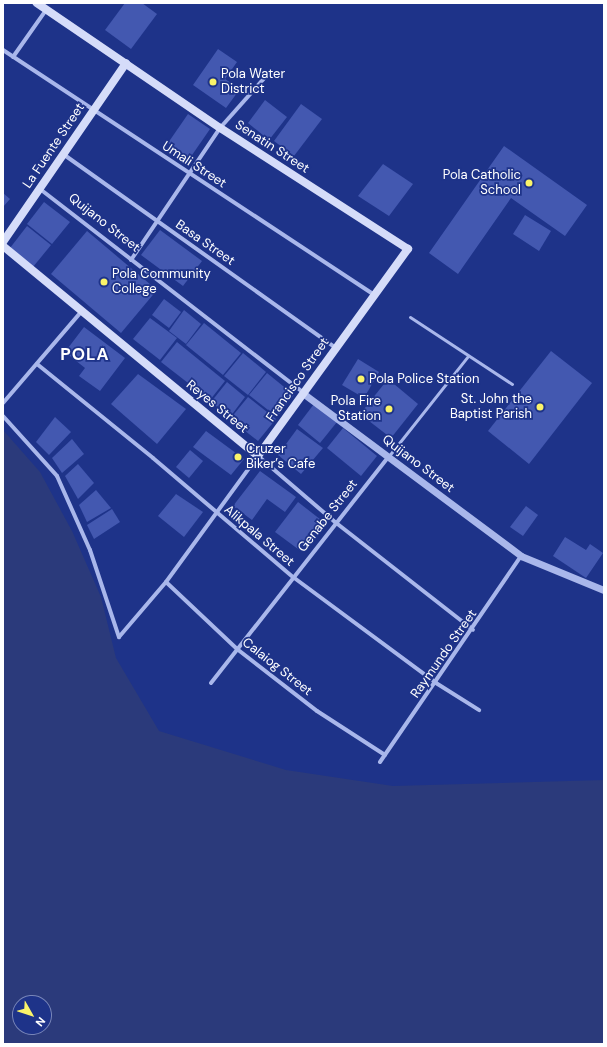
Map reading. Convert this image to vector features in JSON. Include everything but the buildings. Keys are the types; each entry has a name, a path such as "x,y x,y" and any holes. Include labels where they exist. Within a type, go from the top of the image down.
{"main road":[{"name":"Senatin Street","path":"37,3 220,128 408,249"},
{"name":"La Fuente Street","path":"3,242 126,63"},
{"name":"Reyes Street","path":"3,246 81,312 258,456"},
{"name":"Francisco Street","path":"258,456 408,249"}],"street":[{"path":"13,57 46,10"},
{"name":"Umali Street","path":"3,50 93,111 374,295"},
{"path":"131,260 220,128 267,75"},
{"name":"Basa Street","path":"63,154 336,348"},
{"name":"Quijano Street","path":"40,188 304,394 522,556 604,590"},
{"path":"3,403 81,312"},
{"name":"Alikpala Street","path":"37,364 153,458 293,577 436,683 479,710"},
{"name":"Francisco Street","path":"3,416 57,476 90,550 119,637 166,582 258,456"},
{"name":"Reyes Street","path":"258,456 335,522 473,630"},
{"name":"Genabe Street","path":"211,683 335,522 388,457"},
{"name":"Raymundo Street","path":"380,762 473,630 522,556"},
{"name":"Calaiog Street","path":"166,582 237,650 317,711 385,756"}],"lane":[{"path":"410,317 512,384"},
{"path":"388,457 468,356"}],"water":[{"path":"3,430 40,472 72,531 101,597 116,658 159,731 286,770 393,786 604,780 604,1044 3,1044"}],"place":[{"name":"Pola Water District","path":"213,82"},
{"name":"Pola Catholic School","path":"529,183"},
{"name":"Pola Community College","path":"104,282"},
{"name":"Pola Police Station","path":"361,379"},
{"name":"St. John the Baptist Parish","path":"540,407"},
{"name":"Pola Fire Station","path":"389,409"},
{"name":"Cruzer Biker’s Cafe","path":"238,457"}],"district":[{"name":"POLA","path":"85,355"}]}
